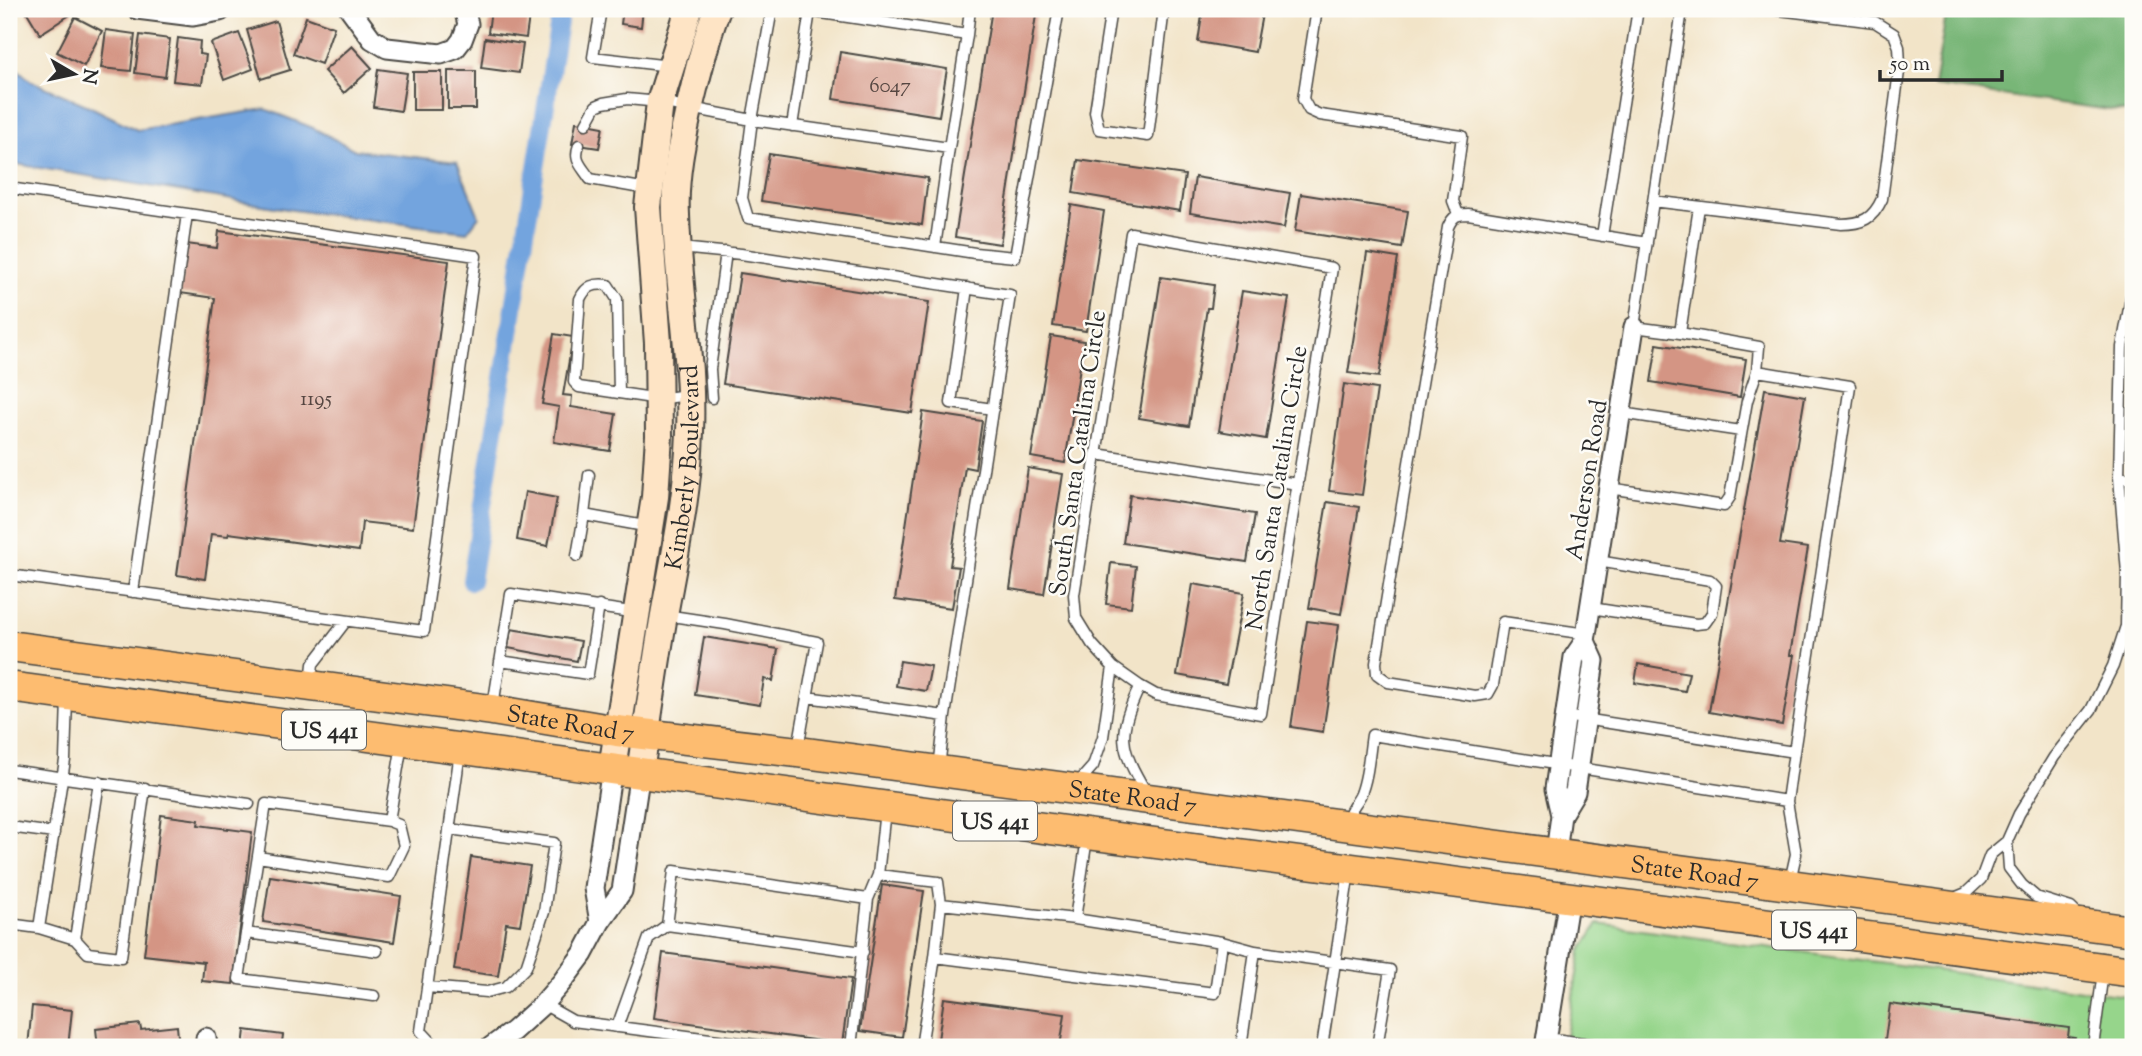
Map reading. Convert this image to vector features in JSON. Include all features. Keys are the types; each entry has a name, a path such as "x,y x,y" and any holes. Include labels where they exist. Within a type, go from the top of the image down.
{"main road":[{"name":"State Road 7","path":"9,646 492,710 631,732 798,751 2133,931"},
{"name":"State Road 7","path":"9,687 1087,834 2133,972"},
{"path":"1087,834 1101,821 1126,811 1205,806"},
{"path":"1496,886 1526,878 1542,868 1556,853"},
{"path":"1569,897 1596,875 1654,866"}],"street":[{"path":"137,9 192,16 222,9"},
{"path":"351,9 372,39 387,48 441,54 455,49 462,40 468,24 464,9"},
{"name":"Kimberly Boulevard","path":"491,1047 543,1004 583,954 600,922 622,891 626,770 631,732 637,613 655,497 659,449 658,343 649,190 660,102 689,9"},
{"name":"Kimberly Boulevard","path":"631,732 664,615 680,532 690,435 702,396 688,345 678,248 676,193 685,125 706,37 717,9"},
{"name":"Anderson Road","path":"1556,853 1561,815 1574,792 1568,767 1565,716 1574,657 1586,638 1634,327"},
{"name":"Anderson Road","path":"1568,767 1586,719 1594,661 1586,638"},
{"name":"Kimberly Boulevard","path":"600,922 594,888 626,770"},
{"path":"1546,1043 1569,897"}],"lane":[{"path":"601,9 593,57 670,66"},
{"path":"772,9 741,198 748,218 1016,257 1059,9"},
{"path":"795,9 967,35"},
{"path":"935,247 970,9"},
{"path":"1111,9 1095,112 1099,129 1148,136 1164,9"},
{"path":"1317,9 1303,99 1309,110 1320,114 1462,136 1453,201 1458,214"},
{"path":"1602,236 1638,9"},
{"path":"1609,488 1724,506 1730,497 1746,401 1757,371 1759,347 1634,327 1681,17 1685,9"},
{"path":"1653,201 1850,224 1866,221 1878,209 1882,199 1900,64 1899,47 1894,34 1875,22 1771,9"},
{"path":"792,126 810,11"},
{"path":"586,124 596,107 622,99 660,102 752,120 949,148"},
{"path":"579,145 577,159 590,179 676,193"},
{"path":"9,188 476,256 424,631 9,575"},
{"path":"1680,333 1699,207"},
{"path":"133,592 187,214"},
{"path":"1586,638 1503,622 1493,685 1488,694 1475,696 1388,682 1377,674 1448,227 1452,218 1458,214 1647,243"},
{"name":"South Santa Catalina Circle","path":"1261,714 1156,695 1113,667 1092,644 1076,618 1074,595 1131,233 1332,268"},
{"path":"678,248 1010,295 939,770"},
{"path":"619,393 617,299 608,285 592,285 584,289 580,299 574,382 579,387 619,393 659,399 702,396 710,369 726,253"},
{"name":"North Santa Catalina Circle","path":"1261,714 1332,268"},
{"path":"1936,905 1966,893 1981,879 1990,855 2007,841 2019,814 2054,757 2091,710 2113,666 2126,626 2127,573 2119,477 2122,347 2133,286"},
{"path":"967,288 951,403 992,409"},
{"path":"1757,371 1850,386 1787,801 1797,855 1789,885"},
{"path":"1621,413 1741,430"},
{"path":"1096,454 1298,484"},
{"path":"578,556 589,475"},
{"path":"2119,477 2133,479"},
{"path":"584,515 650,527"},
{"path":"1591,608 1696,624 1705,623 1712,613 1716,586 1710,580 1598,561"},
{"path":"492,710 511,594 637,613"},
{"path":"500,661 587,674 598,607"},
{"path":"664,615 817,642 798,751"},
{"path":"310,686 313,664 346,621"},
{"path":"1072,789 1093,766 1104,737 1113,667"},
{"path":"1140,686 1129,709 1124,731 1125,751 1132,769 1150,798"},
{"path":"39,928 65,760 67,695"},
{"path":"807,697 946,716"},
{"path":"1565,716 1794,752"},
{"path":"1348,825 1350,808 1359,796 1366,775 1372,735 1787,801"},
{"path":"389,821 402,740"},
{"path":"436,1047 421,1031 461,748"},
{"path":"9,769 249,804"},
{"path":"75,939 99,782"},
{"path":"9,924 39,928 75,939 88,953 121,957 145,788"},
{"path":"258,857 389,877 404,846 399,825 389,821 266,804 239,979 374,996"},
{"path":"851,1047 868,899 878,874 886,806"},
{"path":"9,827 54,832"},
{"path":"427,987 487,992 506,986 526,967 544,912 554,843 449,829"},
{"path":"1075,919 1087,834"},
{"path":"2007,841 2009,868 2022,885 2036,897 2071,908 2086,925"},
{"path":"1322,1047 1350,868"},
{"path":"667,925 674,871 868,899"},
{"path":"878,874 939,882 941,904 935,957 920,1047"},
{"path":"941,904 1075,919 1222,942 1255,951 1390,970 1377,1047"},
{"path":"617,1027 649,938 667,925 863,952"},
{"path":"246,933 377,951"},
{"path":"935,957 1215,993 1222,942"},
{"path":"1241,1047 1255,951"},
{"path":"2093,1047 2104,968"},
{"path":"543,1004 573,1021 771,1047"},
{"path":"1546,1043 1612,1047"}],"green space":[{"path":"1947,9 2133,9 2133,113 1934,86"},
{"path":"1598,924 2133,997 2133,1047 1564,1047 1581,951"}],"water":[{"path":"9,62 31,81 137,130 265,109 313,128 355,150 457,162 479,216 467,232 293,210 9,163"}],"building":[{"path":"25,9 71,9 73,13 40,34"},
{"path":"491,9 530,9 526,38 488,33"},
{"path":"623,9 643,9 641,27 621,24"},
{"path":"992,9 1037,9 1000,244 955,237"},
{"path":"1203,9 1263,9 1255,52 1198,42"},
{"path":"75,17 102,31 84,66 57,52"},
{"path":"306,17 334,27 321,64 293,54"},
{"path":"276,21 290,70 261,79 247,30"},
{"path":"106,30 135,34 131,71 101,68"},
{"path":"239,33 253,69 224,80 211,43"},
{"path":"140,35 170,39 165,77 135,73"},
{"path":"178,38 200,41 199,54 206,55 202,84 173,81"},
{"path":"485,38 523,44 519,73 481,68"},
{"path":"352,46 372,68 344,93 324,71"},
{"path":"840,52 947,69 939,116 833,99"},
{"path":"378,69 407,73 401,111 373,107"},
{"path":"448,71 476,71 476,109 448,109"},
{"path":"413,72 442,72 442,110 413,110"},
{"path":"576,122 603,127 599,148 572,144"},
{"path":"769,154 928,178 922,225 761,201"},
{"path":"1078,160 1185,175 1180,211 1073,193"},
{"path":"1195,177 1290,193 1284,228 1190,213"},
{"path":"1301,194 1408,211 1402,248 1295,231"},
{"path":"1071,205 1104,211 1086,331 1053,326"},
{"path":"219,231 449,261 413,528 362,522 359,551 229,533 228,536 211,534 205,579 177,575 215,298 180,293 187,244 217,248"},
{"path":"1367,253 1398,258 1379,377 1348,373"},
{"path":"740,273 929,302 912,413 723,384"},
{"path":"1161,277 1214,285 1211,308 1207,308 1189,426 1139,418"},
{"path":"1242,291 1289,298 1266,439 1219,431"},
{"path":"554,334 573,337 563,395 572,396 571,407 616,414 610,451 554,442 559,407 542,404"},
{"path":"1051,336 1084,341 1065,463 1031,457"},
{"path":"1657,344 1746,359 1740,397 1651,382"},
{"path":"1344,384 1377,389 1362,495 1329,491"},
{"path":"1765,389 1805,396 1780,544 1808,548 1790,655 1794,655 1782,725 1709,712"},
{"path":"923,412 982,421 975,469 965,467 950,566 959,567 952,608 895,600"},
{"path":"1028,468 1063,474 1044,594 1010,589"},
{"path":"525,492 557,498 548,546 517,540"},
{"path":"1130,495 1255,514 1247,562 1123,543"},
{"path":"1327,502 1359,507 1341,614 1309,608"},
{"path":"1111,563 1136,566 1131,607 1106,604"},
{"path":"1193,584 1244,593 1226,684 1177,675"},
{"path":"1307,621 1339,625 1323,732 1291,727"},
{"path":"511,629 581,641 577,661 508,648"},
{"path":"704,637 778,649 773,681 764,679 760,705 695,695"},
{"path":"900,661 931,666 926,691 896,686"},
{"path":"1638,664 1689,673 1685,691 1635,683"},
{"path":"161,815 199,820 198,825 252,832 233,984 202,981 204,962 144,955"},
{"path":"471,857 530,866 520,925 506,923 498,976 454,970"},
{"path":"270,876 401,896 394,942 263,922"},
{"path":"882,885 924,891 902,1037 860,1031"},
{"path":"663,953 851,979 842,1044 654,1018"},
{"path":"944,998 1065,1014 1060,1047 937,1047"},
{"path":"1890,1004 2069,1028 2068,1037 2075,1038 2074,1047 1884,1047"},
{"path":"32,1006 72,1010 68,1047 28,1047"},
{"path":"140,1024 141,1030 177,1026 179,1047 98,1047 96,1029"},
{"path":"245,1030 283,1035 282,1042 313,1047 243,1047"}],"waterway":[{"path":"471,581 561,9"}]}
